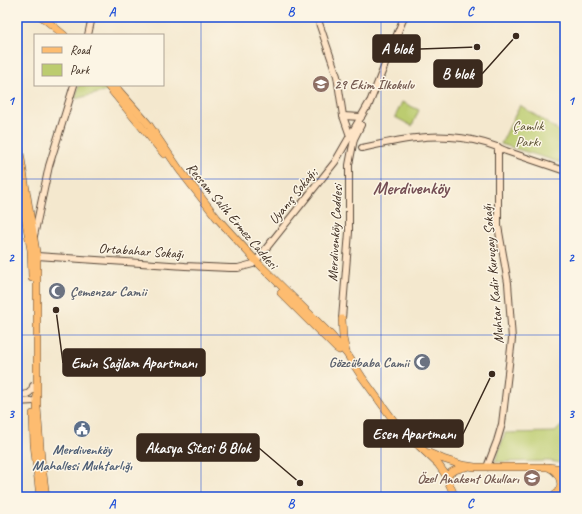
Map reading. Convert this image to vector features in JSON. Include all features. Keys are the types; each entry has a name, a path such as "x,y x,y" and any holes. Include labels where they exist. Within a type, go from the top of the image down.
{"main road":[{"path":"42,17 63,34"},
{"name":"Ressam Salih Ermez Caddesi","path":"108,86 179,170"},
{"name":"Ressam Salih Ermez Caddesi","path":"115,86 149,124 179,170 215,220 254,263 347,354 402,432 425,451"},
{"path":"17,134 37,256 34,444 40,497"},
{"path":"17,173 32,264 33,386 40,459 46,497"},
{"path":"328,335 335,332 342,319"},
{"path":"342,319 342,338 347,354"},
{"path":"425,451 443,459 468,466 487,468 547,467 565,469"},
{"path":"425,451 438,464 455,497"},
{"path":"449,483 448,476 450,474 458,469 468,466"},
{"path":"547,467 554,469 560,480 561,486 553,496"},
{"path":"565,474 565,479"},
{"path":"553,496 565,490"}],"street":[{"path":"88,34 92,17"},
{"path":"317,17 336,76 343,116 352,138"},
{"path":"352,138 363,119 404,17"},
{"path":"34,238 50,166 74,86"},
{"path":"352,138 361,117 369,104"},
{"path":"343,116 361,117"},
{"path":"362,148 416,138 434,136 454,137 474,140 498,147 565,170"},
{"name":"Merdivenköy Caddesi","path":"342,319 349,232 349,165 352,138"},
{"name":"Uyanış Sokağı;","path":"254,263 335,162 352,138"},
{"name":"Muhtar Kadir Kuruçay Sokağı","path":"487,468 502,424 512,340 508,283 498,226 498,147"},
{"path":"335,162 342,160 346,161 349,165"},
{"path":"32,264 33,258 37,256"},
{"name":"Ortabahar Sokağı","path":"37,256 230,268 238,268 254,263"},
{"path":"17,396 28,394 33,386"},
{"path":"17,402 35,399"}],"green space":[{"path":"79,86 103,86 107,91 75,99"},
{"path":"402,102 419,110 412,126 395,117"},
{"name":"Çamlık Parkı","path":"520,105 565,135 565,164 501,144"},
{"path":"565,422 565,464 549,461 495,462 505,433 555,432"}],"place":[{"name":"B blok","path":"516,36"},
{"name":"A blok","path":"477,47"},
{"name":"29 Ekim İlkokulu","path":"321,84"},
{"name":"Çemenzar Camii","path":"57,291"},
{"name":"Emin Sağlam Apartmanı","path":"56,310"},
{"name":"Gözcübaba Camii","path":"422,362"},
{"name":"Esen Apartmanı","path":"492,374"},
{"name":"Merdivenköy Mahallesi Muhtarlığı","path":"82,429"},
{"name":"Özel Anakent Okulları","path":"532,478"},
{"name":"Akasya Sitesi B Blok","path":"300,483"}],"district":[{"name":"Merdivenköy","path":"411,188"}]}
